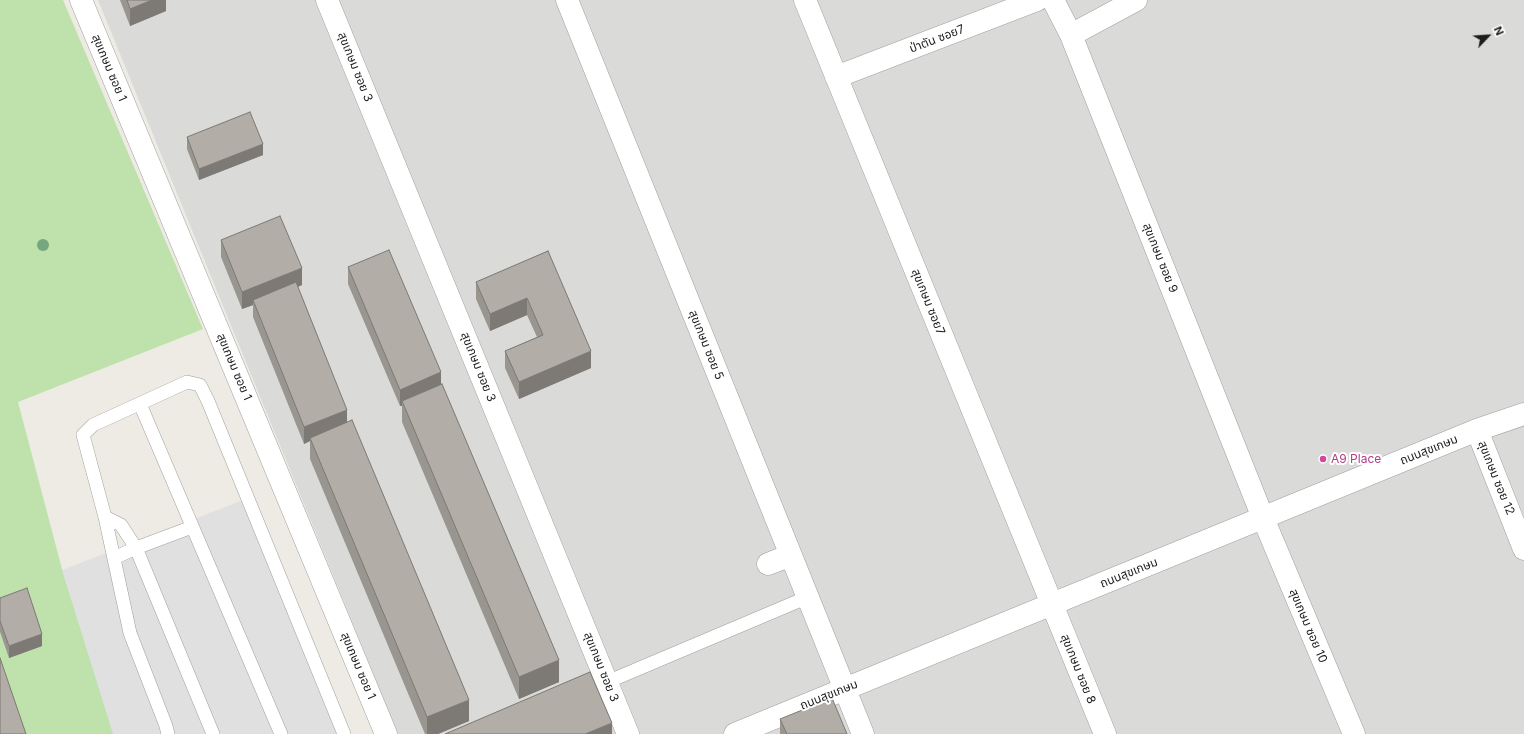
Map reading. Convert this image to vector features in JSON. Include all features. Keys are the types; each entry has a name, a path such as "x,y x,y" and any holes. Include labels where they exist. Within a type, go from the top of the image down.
{"street":[{"name":"สุขเกษม ซอย 1","path":"81,0 386,734"},
{"name":"สุขเกษม ซอย 3","path":"327,0 628,734"},
{"name":"สุขเกษม ซอย 5","path":"567,0 863,734"},
{"name":"สุขเกษม ซอย7","path":"805,0 1051,605"},
{"name":"ป่าตัน ซอย7","path":"836,78 998,7 1037,0"},
{"name":"สุขเกษม ซอย 9","path":"1053,0 1071,35 1263,518"},
{"path":"1071,35 1136,0"},
{"name":"ถนนสุขเกษม","path":"735,734 1477,430 1524,414"},
{"name":"สุขเกษม ซอย 12","path":"1477,430 1524,549"},
{"name":"สุขเกษม ซอย 10","path":"1263,518 1354,734"},
{"path":"768,564 791,555"},
{"name":"สุขเกษม ซอย 8","path":"1051,605 1105,734"}],"lane":[{"path":"168,734 130,633 105,517 83,435 93,425 187,382 200,386 344,734"},
{"path":"140,404 280,734"},
{"path":"105,517 121,525 136,548 213,734"},
{"path":"114,558 192,527"},
{"path":"607,682 808,597"}],"shaded area":[{"path":"98,0 1524,0 1524,734 398,734"},
{"path":"246,499 349,734 113,734 62,570"}],"green space":[{"path":"0,0 63,0 203,329 18,402 62,569 114,734 19,734 0,679 0,632 9,657 0,609"}],"building":[{"path":"127,0 152,0 130,9"},
{"path":"250,112 263,144 199,169 187,137"},
{"path":"280,216 302,268 242,292 221,240"},
{"path":"389,250 441,372 400,390 348,267"},
{"path":"548,251 591,351 519,382 505,351 543,335 527,298 490,314 476,282"},
{"path":"296,282 347,410 304,427 253,300"},
{"path":"442,384 559,660 519,677 402,401"},
{"path":"352,420 469,700 427,717 310,438"},
{"path":"27,588 42,634 9,646 0,621 0,598"},
{"path":"0,658 26,734 0,734"},
{"path":"590,672 612,723 585,734 445,734"},
{"path":"832,698 847,734 787,734 780,719"}],"place":[{"name":"A9 Place","path":"1323,459"}]}
